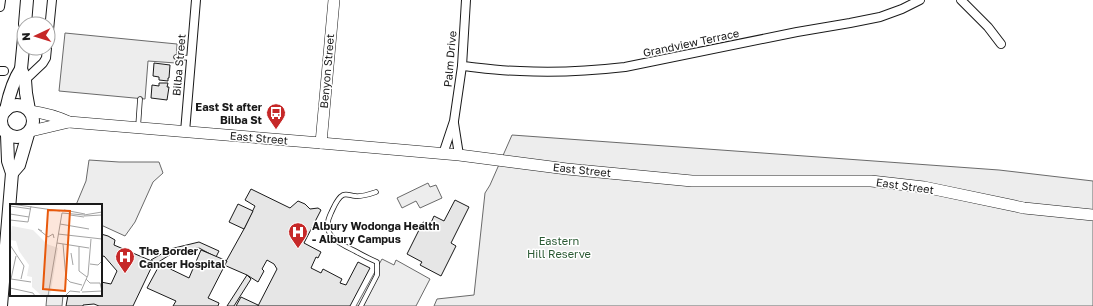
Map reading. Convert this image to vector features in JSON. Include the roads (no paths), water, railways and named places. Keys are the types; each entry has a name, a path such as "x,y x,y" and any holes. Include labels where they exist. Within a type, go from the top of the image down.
{"main road":[{"path":"26,16 27,0"},
{"name":"Benyon Street","path":"321,142 334,0"},
{"path":"3,134 18,138 23,137 33,126 34,121 26,93 23,74 24,56"},
{"path":"1,306 12,173 8,161 1,118 15,79 23,74"},
{"path":"3,112 15,105 20,105 30,110"},
{"name":"East Street","path":"30,110 50,114 69,122 321,142 459,155 567,169 692,181 871,181 924,187 1024,208 1093,215"},
{"name":"East Street","path":"29,132 69,122"},
{"path":"12,173 19,165 29,132"}],"street":[{"path":"0,7 1,0"},
{"path":"50,16 52,0"},
{"name":"Bilba Street","path":"185,132 196,0"},
{"name":"Palm Drive","path":"443,154 454,121 462,66 466,0"},
{"name":"Grandview Terrace","path":"462,66 546,72 599,70 625,67 797,32 880,17 902,9 920,0"},
{"path":"961,0 988,27 1000,44"},
{"path":"23,74 43,62 46,56"},
{"name":"Palm Drive","path":"454,121 459,155"}],"lane":[{"path":"176,57 191,58"},
{"path":"138,128 140,99"},
{"path":"361,306 377,275 377,262 338,243 329,231 328,223 334,205 339,198 348,194 360,197 376,192"}],"place":[{"name":"East St after Bilba St","path":"276,130"},
{"name":"Albury Wodonga Health - Albury Campus","path":"298,249"},
{"name":"The Border Cancer Hospital","path":"125,274"}],"park label":[{"name":"Eastern Hill Reserve","path":"559,247"}]}
